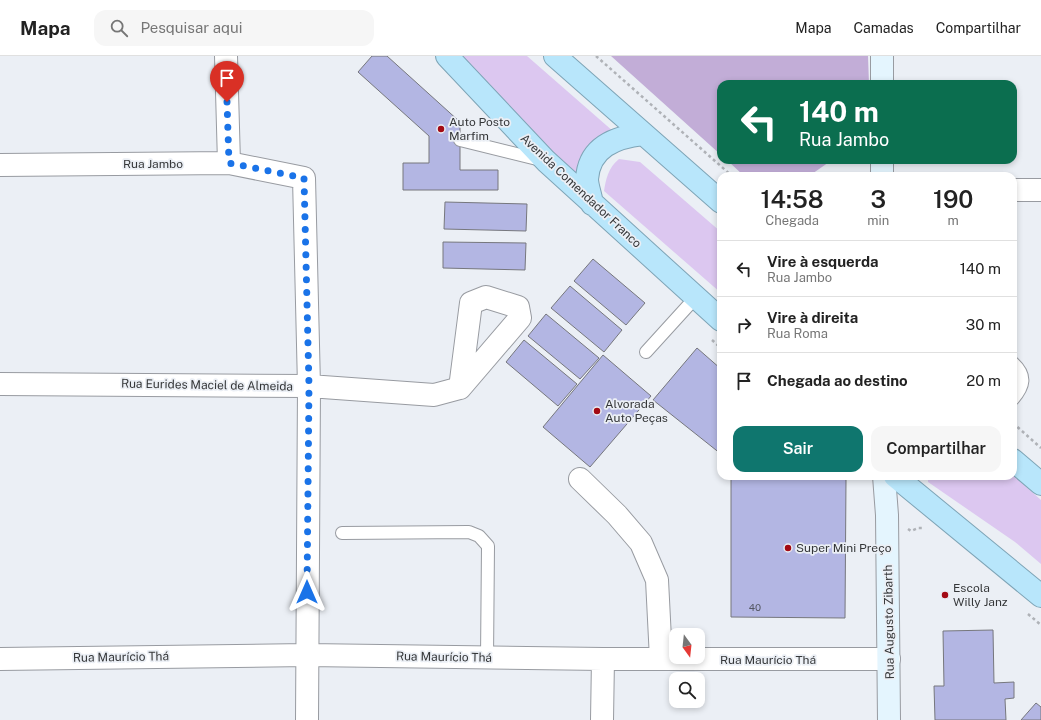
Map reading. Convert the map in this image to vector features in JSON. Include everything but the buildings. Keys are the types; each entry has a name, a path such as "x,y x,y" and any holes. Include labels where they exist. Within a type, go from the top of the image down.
{"highway":[{"name":"Avenida Comendador Franco","path":"447,56 546,161 717,316"},
{"path":"555,56 717,199"},
{"path":"592,204 587,180 591,163 600,149 614,140 643,134"},
{"path":"1017,463 1041,484"},
{"path":"900,480 1041,596"}],"main road":[{"path":"882,56 882,80"},
{"name":"Rua Augusto Zibarth","path":"884,480 888,515 890,720"}],"street":[{"path":"226,56 229,163"},
{"name":"Rua Jambo","path":"0,165 229,163 304,178 309,386"},
{"path":"1017,190 1041,190"},
{"name":"Rua Eurides Maciel de Almeida","path":"0,384 309,386 434,395 460,388"},
{"path":"307,720 309,386"},
{"path":"580,479 617,514 641,543 657,580 661,659"},
{"name":"Rua Maurício Thá","path":"0,659 307,655 603,659 889,659"},
{"path":"602,720 603,659"}],"lane":[{"path":"460,140 546,161"},
{"path":"646,352 696,297"},
{"path":"1017,367 1022,380 1021,389 1017,394"},
{"path":"342,533 469,532 479,536 488,546 487,658"}],"path":[{"path":"596,56 717,163"},
{"path":"718,164 727,172"},
{"path":"1017,427 1041,448"}],"shaded area":[{"path":"462,56 527,56 614,132 598,144 590,199"},
{"path":"611,56 868,56 869,80 717,80 717,151"},
{"path":"619,159 640,162 717,229 717,290 604,191 610,170"},
{"path":"731,164 826,164 815,172 740,172"},
{"path":"1017,479 1041,500 1041,564 1015,542 928,482 928,480 1017,480"}],"place":[{"name":"Auto Posto Marfim","path":"441,129"},
{"name":"Alvorada Auto Peças","path":"597,411"},
{"name":"Super Mini Preço","path":"788,548"},
{"name":"Escola Willy Janz","path":"945,595"}],"route":[{"path":"227,102 229,163 304,178 309,386 307,592"}]}
